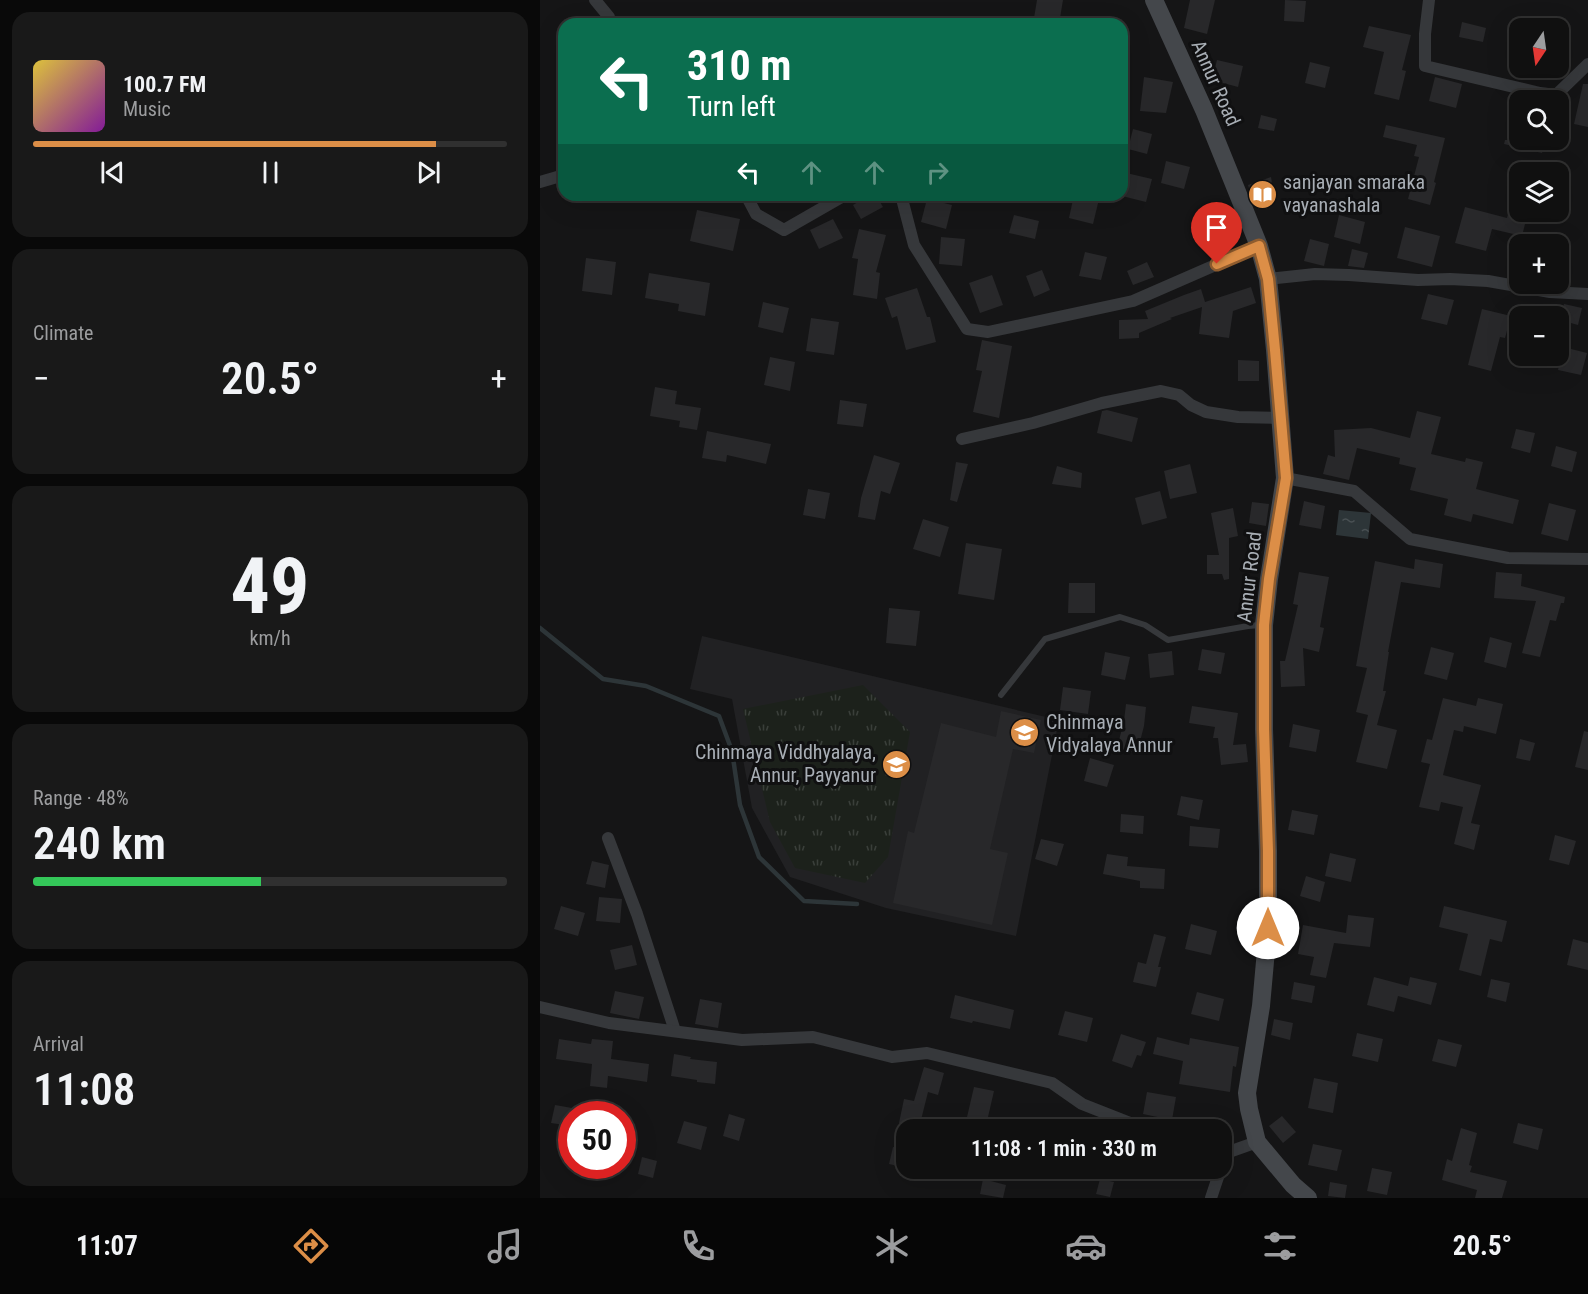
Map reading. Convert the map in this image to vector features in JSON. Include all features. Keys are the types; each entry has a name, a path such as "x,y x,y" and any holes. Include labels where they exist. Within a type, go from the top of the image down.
{"main road":[{"name":"Annur Road","path":"1154,0 1204,110 1259,246 1268,279 1286,478 1269,579 1264,625 1268,928 1261,1006 1247,1093 1257,1142 1293,1185 1308,1198"}],"street":[{"path":"595,0 609,17"},
{"path":"1429,0 1425,34 1425,66 1556,95 1588,64"},
{"path":"540,182 558,177"},
{"path":"749,201 756,214 784,230 835,201"},
{"path":"903,201 914,245 967,329 988,332 1133,301 1259,246"},
{"path":"1268,279 1315,274 1418,280 1450,279 1488,281 1550,292 1588,294"},
{"path":"962,439 1033,423 1102,403 1161,391 1179,395 1191,405 1206,412 1238,417 1281,418"},
{"path":"1286,478 1354,491 1410,540 1508,558 1588,559"},
{"path":"608,838 637,914 675,1031"},
{"path":"540,1006 609,1023 742,1040 813,1037 892,1057 927,1053 1052,1083 1082,1104 1120,1119"},
{"path":"1232,1150 1257,1142"},
{"path":"1211,1198 1217,1179"}],"lane":[{"path":"1001,695 1045,639 1120,617 1144,625 1168,640 1264,625"}],"shaded area":[{"name":"Chinmaya Viddhyalaya, Annur, Payyanur","path":"702,636 1059,720 1016,936 886,908 790,877 752,808 732,699 690,689"}],"green space":[{"path":"863,685 910,732 888,857 865,883 795,868 770,822 743,709"}],"water":[{"path":"1339,510 1371,513 1368,539 1336,535"}],"building":[{"path":"1037,0 1063,0 1060,18 1034,18"},
{"path":"1190,0 1215,0 1207,34 1184,28"},
{"path":"1285,0 1306,1 1304,22 1284,21"},
{"path":"1462,22 1486,28 1483,42 1459,37"},
{"path":"1369,26 1411,35 1402,70 1406,71 1399,100 1374,94 1384,52 1363,47"},
{"path":"1217,60 1243,66 1238,87 1212,80"},
{"path":"1310,62 1330,67 1325,88 1305,83"},
{"path":"1144,77 1173,82 1166,113 1140,111"},
{"path":"1435,77 1462,84 1456,108 1429,101"},
{"path":"1583,84 1588,84 1588,127 1574,124"},
{"path":"1261,115 1277,119 1274,131 1258,128"},
{"path":"1386,125 1445,138 1430,205 1408,199 1419,157 1414,156 1417,145 1383,137"},
{"path":"1133,129 1152,134 1147,154 1128,149"},
{"path":"1166,161 1190,167 1184,189 1161,183"},
{"path":"1128,173 1152,179 1146,202 1128,198"},
{"name":"sanjayan smaraka vayanashala","path":"1271,177 1275,202 1254,204 1248,185"},
{"path":"860,201 880,201 883,207 861,219 853,205"},
{"path":"926,201 952,205 946,229 921,222"},
{"path":"1073,201 1099,201 1093,224 1069,218"},
{"path":"1465,207 1507,218 1509,210 1509,222 1526,222 1522,234 1492,229 1486,251 1455,243"},
{"path":"697,210 740,219 733,251 690,241"},
{"path":"1014,215 1039,221 1035,239 1009,233"},
{"path":"1339,215 1365,222 1360,244 1334,237"},
{"path":"833,219 843,238 819,249 810,230"},
{"path":"1405,227 1440,236 1432,267 1397,258"},
{"path":"859,229 886,235 876,272 880,273 877,299 853,295 858,259 852,258"},
{"path":"941,237 965,239 962,266 939,264"},
{"path":"1310,239 1329,244 1324,266 1304,261"},
{"path":"1352,249 1368,253 1364,268 1348,266"},
{"path":"1085,252 1107,257 1101,280 1079,276"},
{"path":"586,258 616,262 612,295 582,291"},
{"path":"1147,262 1154,277 1133,285 1127,271"},
{"path":"1042,270 1050,290 1034,297 1026,276"},
{"path":"649,273 710,283 705,316 678,311 679,304 645,298"},
{"path":"992,275 1003,305 980,313 969,283"},
{"path":"1251,287 1256,303 1233,311 1229,338 1199,334 1202,307 1170,318 1172,319 1139,333 1139,338 1119,339 1119,320 1148,319 1145,311 1201,289 1205,302"},
{"path":"917,288 927,317 930,317 936,342 906,350 897,316 892,318 885,298"},
{"path":"1428,294 1454,300 1447,325 1421,319"},
{"path":"763,302 789,308 783,333 758,327"},
{"path":"1564,304 1582,308 1578,325 1569,322 1569,306 1564,306"},
{"path":"1482,309 1509,316 1505,338 1500,337 1491,371 1468,365"},
{"path":"811,318 839,322 834,355 806,351"},
{"path":"982,340 1012,346 999,418 973,412 982,371 976,370"},
{"path":"1569,348 1587,353 1581,375 1558,370 1559,366 1569,366"},
{"path":"770,357 795,362 790,391 764,385"},
{"path":"1238,360 1259,361 1259,381 1238,381"},
{"path":"655,387 677,391 675,404 701,408 697,430 679,427 680,421 650,416"},
{"path":"840,400 867,404 863,427 837,424"},
{"path":"1107,410 1138,418 1132,442 1097,433 1102,411"},
{"path":"1417,411 1441,417 1431,454 1465,462 1466,458 1483,462 1476,489 1519,500 1513,524 1473,514 1471,522 1444,515 1448,499 1410,490 1416,468 1399,464 1400,458 1357,448 1349,480 1323,474 1328,455 1335,457 1334,430 1371,428 1410,438"},
{"path":"1516,429 1535,433 1530,453 1511,448"},
{"path":"707,431 771,444 766,464 727,455 726,462 702,458"},
{"path":"1556,446 1577,452 1572,472 1551,466"},
{"path":"874,455 900,463 890,494 881,491 875,520 858,517 861,498"},
{"path":"956,462 968,464 957,502 950,500"},
{"path":"1190,464 1197,493 1170,499 1164,471"},
{"path":"1057,466 1082,473 1081,488 1052,484"},
{"path":"808,489 830,493 825,519 803,515"},
{"path":"1160,491 1167,518 1142,525 1135,498"},
{"path":"1304,501 1325,506 1321,529 1299,525"},
{"path":"1252,502 1269,504 1266,526 1249,523"},
{"path":"1549,503 1576,510 1568,541 1541,534"},
{"path":"1233,508 1238,536 1229,538 1229,579 1224,580 1222,574 1207,574 1207,555 1219,555 1211,513"},
{"path":"923,519 949,527 940,557 913,549"},
{"path":"966,543 1002,549 994,600 958,594"},
{"path":"1415,559 1443,564 1440,588 1401,582 1388,652 1383,691 1386,691 1377,725 1397,730 1387,769 1356,762 1368,715 1356,712 1367,668 1356,666 1375,561 1414,569"},
{"path":"1299,572 1329,577 1320,627 1324,628 1319,652 1303,648 1305,686 1281,687 1280,661 1285,661 1298,605 1293,604"},
{"path":"1496,572 1522,574 1521,586 1565,597 1556,621 1550,620 1540,657 1522,653 1536,601 1494,598"},
{"path":"1069,583 1095,583 1095,613 1068,613"},
{"path":"889,608 920,611 916,646 886,643"},
{"path":"1490,637 1512,643 1506,668 1484,662"},
{"path":"1431,647 1454,653 1447,680 1424,674"},
{"path":"1202,649 1225,653 1221,674 1198,670"},
{"path":"1172,651 1174,675 1150,678 1148,654"},
{"path":"1105,652 1130,657 1125,680 1101,675"},
{"path":"1063,687 1091,691 1088,714 1060,710"},
{"path":"1443,698 1476,706 1478,698 1503,704 1496,734 1464,726 1463,732 1454,730 1443,775 1481,785 1471,823 1480,825 1474,850 1454,844 1463,807 1441,802 1439,811 1419,807 1430,764 1421,762 1427,739 1432,740"},
{"path":"1126,704 1146,707 1137,753 1117,748"},
{"path":"1192,706 1238,713 1233,745 1246,744 1248,762 1221,765 1218,738 1213,738 1215,727 1189,723"},
{"path":"1001,711 1041,720 1034,753 1013,749 990,849 1008,853 992,925 893,903 908,831 914,833 941,723 996,737"},
{"path":"1293,724 1320,730 1316,752 1289,747"},
{"path":"1584,731 1588,732 1588,770 1575,767"},
{"path":"1520,739 1535,743 1530,761 1516,758"},
{"path":"1090,758 1114,765 1107,787 1084,781"},
{"path":"1181,796 1203,800 1199,820 1177,815"},
{"path":"1292,810 1318,815 1314,835 1288,830"},
{"path":"1121,814 1144,816 1143,834 1120,832"},
{"path":"1190,826 1220,829 1218,848 1189,846"},
{"path":"1555,835 1576,841 1569,865 1549,860"},
{"path":"1041,839 1064,844 1057,866 1035,859"},
{"path":"1330,853 1356,859 1351,882 1325,876"},
{"path":"1107,854 1128,857 1127,866 1165,869 1164,889 1140,888 1140,881 1103,874"},
{"path":"592,861 609,865 605,888 586,884"},
{"path":"1306,876 1325,882 1320,902 1300,896"},
{"path":"599,897 622,899 620,923 596,921"},
{"path":"561,906 585,913 578,936 554,929"},
{"path":"1444,906 1507,921 1502,942 1490,939 1481,976 1459,970 1468,934 1439,927"},
{"path":"1348,915 1374,918 1370,947 1334,943 1326,978 1310,975 1314,957 1298,954 1303,925 1346,933"},
{"path":"1191,924 1217,931 1211,955 1185,949"},
{"path":"1154,934 1166,937 1158,967 1161,967 1156,987 1133,982 1138,962 1146,964"},
{"path":"1573,939 1588,943 1588,970 1567,965"},
{"path":"632,945 637,965 615,970 610,950"},
{"path":"1374,977 1408,986 1410,977 1437,983 1431,1005 1398,996 1394,1012 1367,1005"},
{"path":"1491,979 1510,983 1506,1002 1487,997"},
{"path":"1294,982 1315,986 1312,1003 1291,999"},
{"path":"615,991 644,997 639,1019 610,1013"},
{"path":"1197,992 1224,999 1219,1021 1191,1014"},
{"path":"955,995 1014,1010 1010,1029 950,1018"},
{"path":"700,999 722,1003 718,1028 695,1024"},
{"path":"1065,1011 1093,1018 1087,1042 1058,1035"},
{"path":"1274,1019 1293,1023 1290,1040 1271,1035"},
{"path":"1357,1033 1383,1039 1378,1062 1352,1056"},
{"path":"1121,1034 1146,1042 1141,1056 1137,1055 1132,1068 1112,1061"},
{"path":"1157,1037 1189,1045 1190,1038 1239,1047 1236,1067 1233,1066 1230,1092 1179,1084 1183,1061 1153,1054"},
{"path":"559,1039 591,1044 592,1039 613,1041 611,1059 649,1064 647,1082 608,1076 607,1088 590,1086 592,1064 556,1059"},
{"path":"1438,1039 1462,1045 1456,1067 1432,1061"},
{"path":"674,1054 691,1057 690,1059 717,1062 715,1084 671,1076"},
{"path":"924,1067 944,1073 938,1095 928,1092 921,1119 900,1119 904,1099 914,1101"},
{"path":"1314,1078 1338,1083 1333,1113 1308,1108"},
{"path":"974,1087 994,1091 988,1119 967,1119"},
{"path":"1147,1092 1176,1097 1172,1119 1143,1114"},
{"path":"555,1105 558,1106 558,1124 551,1123"},
{"path":"729,1114 745,1119 739,1141 723,1136"},
{"path":"1282,1116 1296,1132 1283,1143 1269,1126"},
{"path":"684,1121 707,1127 701,1150 677,1143"},
{"path":"1518,1123 1543,1129 1538,1150 1513,1143"},
{"path":"1461,1128 1477,1133 1469,1165 1472,1166 1470,1172 1507,1181 1502,1198 1475,1198 1477,1190 1442,1180 1447,1159 1452,1161"},
{"path":"1313,1144 1342,1150 1337,1171 1308,1165"},
{"path":"893,1147 896,1148 896,1166 889,1164"},
{"path":"642,1157 657,1161 653,1178 638,1174"},
{"path":"1372,1168 1392,1172 1387,1195 1367,1191"},
{"path":"983,1179 1006,1185 1003,1198 980,1194"},
{"path":"1100,1179 1114,1182 1110,1197 1096,1194"},
{"path":"1330,1182 1347,1185 1345,1198 1328,1196"}],"waterway":[{"path":"540,628 603,679 646,686 719,716 732,751 740,805 759,857 804,901 857,904"}],"place":[{"name":"sanjayan smaraka vayanashala","path":"1262,194"},
{"name":"Chinmaya Vidyalaya Annur","path":"1025,733"},
{"name":"Chinmaya Viddhyalaya, Annur, Payyanur","path":"897,764"}],"route":[{"path":"1217,264 1259,246 1268,279 1284,446 1286,478 1269,579 1264,625 1268,928"}]}
